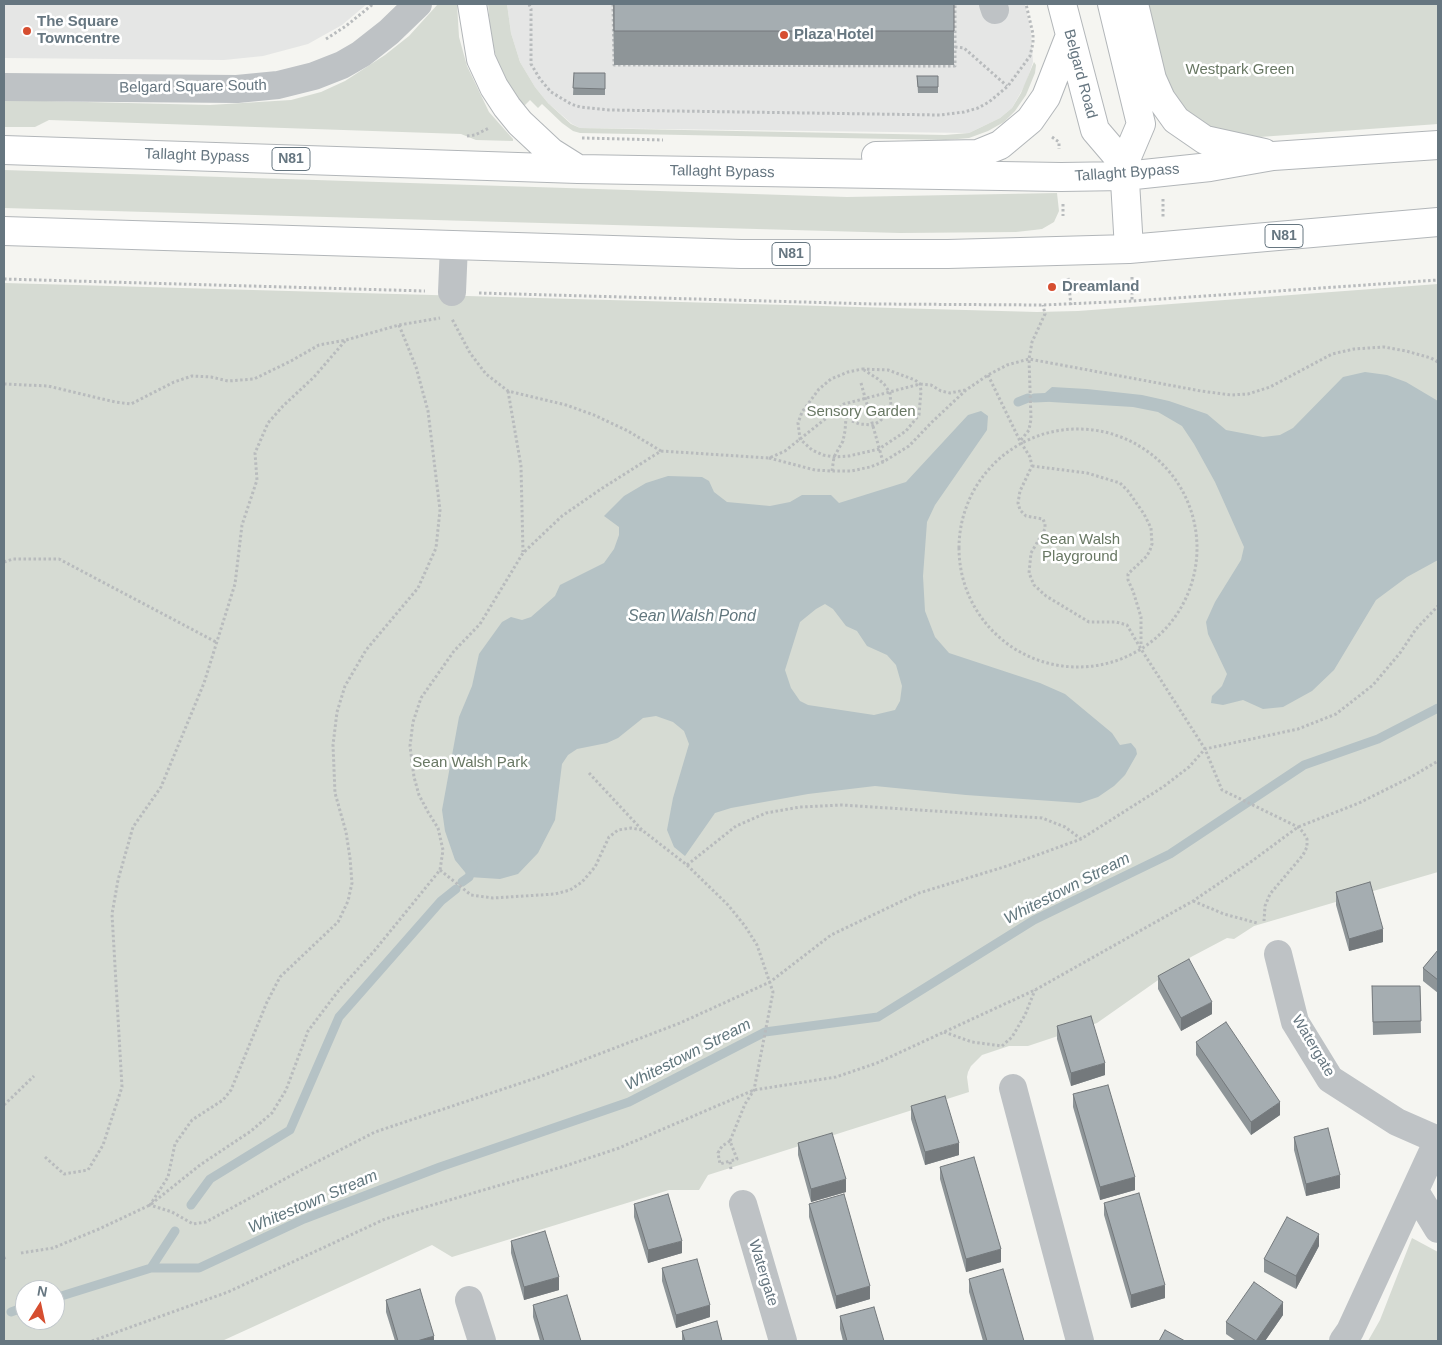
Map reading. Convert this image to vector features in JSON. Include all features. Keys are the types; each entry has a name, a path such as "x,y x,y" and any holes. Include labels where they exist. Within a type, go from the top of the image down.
{"main road":[{"path":"472,4 481,59 494,87 520,122 551,152 578,169"},
{"name":"Belgard Road","path":"1062,4 1069,38 1095,130 1125,170"},
{"path":"1112,4 1141,124 1125,170 1129,248"},
{"path":"1134,4 1152,79 1161,99 1176,120 1205,140 1273,156"},
{"path":"698,171 740,155 752,154 898,156 978,154 1000,145 1030,120 1046,97 1069,38"},
{"name":"Tallaght Bypass","path":"4,150 578,169 1061,177 1125,170 1210,167 1273,156 1438,145"},
{"name":"N81","path":"4,231 741,254 948,254 1129,248 1438,222"}],"street":[{"name":"Belgard Square South","path":"4,86 237,89 278,86 314,76 342,65 361,54 389,32 418,4"},
{"path":"451,304 454,246"},
{"name":"Watergate","path":"1278,954 1295,1022 1330,1079 1397,1122 1438,1140 1350,1331 1343,1341"},
{"path":"1013,1088 1080,1341"},
{"path":"1415,1192 1438,1229"},
{"name":"Watergate","path":"743,1204 783,1341"},
{"path":"469,1300 482,1341"}],"path":[{"path":"325,40 373,4"},
{"path":"529,4 531,10 531,64 540,79 552,92 571,104 609,110 940,115 978,108 989,102 1008,86 1030,56 1033,44 1033,34 1026,4"},
{"path":"613,4 614,66 955,66 955,4"},
{"path":"955,47 964,48 1008,86"},
{"path":"574,138 671,140"},
{"path":"1067,274 1071,304"},
{"path":"4,279 451,304 1044,305 1438,280"},
{"path":"451,304 470,353 486,374 508,390 566,404 594,415 628,431 661,451 768,458 815,470 832,471 851,471 883,462 910,446 966,390 988,374 1007,365 1029,359 1232,395 1248,394 1270,387 1332,354 1354,349 1384,347 1406,350 1438,362"},
{"path":"1020,441 1047,434 1098,432 1119,434 1140,443 1156,455 1183,490 1192,511 1197,533 1198,556 1194,578 1186,599 1174,618 1159,635 1140,649 1122,658 1103,664 1083,666 1063,666 1024,654 992,630 970,596 963,577 960,537 963,517 970,498 992,465 1020,441 1029,430 1032,419 1029,359 1032,342 1045,314 1044,305"},
{"path":"4,384 48,386 131,404 174,382 192,376 211,377 228,381 254,379 319,345 346,340 399,325 442,317"},
{"path":"150,1205 168,1176 175,1144 192,1120 223,1100 232,1090 267,1002 280,977 338,922 348,901 352,883 350,858 346,832 335,793 333,746 337,712 344,686 366,650 418,588 436,548 440,510 428,411 416,367 399,325"},
{"path":"45,1157 64,1174 88,1170 103,1145 122,1087 112,914 118,880 133,827 161,787 204,683 235,584 242,525 257,480 255,453 268,423 314,377 346,340"},
{"path":"852,421 873,425 887,414 890,406 890,393 878,379 862,369"},
{"path":"862,369 888,370 920,384 921,403 919,415 906,431 879,449 849,456 823,455 812,450 800,439 798,423 802,412 819,389 831,379 862,369"},
{"path":"988,374 1020,441 1030,457 1032,466 1020,491 1018,503 1020,510 1026,516 1043,519 1045,524 1045,530 1031,553 1029,573 1034,585 1046,596 1090,622 1116,622 1127,625 1140,649 1205,749 1222,790 1276,815 1304,832 1307,839 1307,847 1270,894 1265,906 1264,921"},
{"path":"861,382 883,462"},
{"path":"768,458 785,451 841,406 920,384 931,385 941,391 950,393 966,390"},
{"path":"508,390 521,466 523,552"},
{"path":"832,471 834,456 845,432 846,418 841,406"},
{"path":"21,1253 53,1248 150,1205 200,1165 251,1131 272,1113 286,1090 308,1031 339,990 375,950 440,870 443,850 438,828 419,795 414,777 410,746 413,722 421,698 454,651 480,624 523,552 562,516 601,488 661,451"},
{"path":"1032,466 1087,473 1120,483 1144,514 1150,528 1152,544 1147,556 1128,574 1128,580 1141,617 1140,649"},
{"path":"4,562 13,559 59,559 216,642"},
{"path":"150,1205 172,1212 193,1224 206,1222 375,1132 539,1077 680,1023 770,982 831,935 918,893 1007,866 1081,839 1163,787 1189,767 1205,749 1298,729 1336,714 1373,685 1400,653 1416,629 1438,606"},
{"path":"92,1341 228,1292 385,1219 565,1166 619,1148 754,1090 798,1085 836,1077 877,1063 1035,990 1193,901 1259,857 1298,827 1359,803 1412,777 1438,761"},
{"path":"589,773 642,830 687,865 728,905 757,945 772,992 770,1012 754,1090 744,1104 730,1141 722,1146 718,1153 720,1164 737,1159 730,1141"},
{"path":"687,865 736,826 766,814 800,807 842,804 1042,818 1065,827 1081,839"},
{"path":"440,870 471,895 493,898 555,894 570,890 582,882 595,867 609,836 618,830 631,828 642,830"},
{"path":"1193,901 1224,914 1257,923"},
{"path":"943,1032 972,1042 1002,1046 1012,1037 1025,1015 1035,990"},
{"path":"4,1105 34,1076"},
{"path":"730,1161 731,1170"}],"shaded area":[{"path":"4,4 367,4 342,25 308,44 263,56 224,60 4,58"},
{"path":"507,4 1025,4 1031,32 1033,62 1026,83 1012,108 1000,118 969,133 580,128 572,124 548,103 535,87 520,62 511,33"}],"green space":[{"path":"438,4 457,4 459,37 467,66 489,112 513,141 476,140 461,134 49,120 35,127 4,127 4,100 210,105 291,100 321,92 345,81 385,55 409,36"},
{"path":"488,4 507,4 511,33 520,62 535,87 548,103 571,124 580,128 945,135 969,133 1000,118 1012,108 1021,93 1034,62 1036,65 1035,73 1026,95 1015,111 1004,122 988,131 969,138 946,140 580,133 573,131 562,123 542,104 538,108 530,100 524,106 514,92 497,60 491,37"},
{"name":"Westpark Green","path":"1137,4 1438,4 1438,124 1246,138 1223,136 1172,102"},
{"path":"4,170 847,197 1057,193 1059,211 1054,222 1042,229 1016,232 900,233 4,208"},
{"name":"Sean Walsh Park","path":"4,283 1037,312 1078,311 1438,284 1438,872 1254,926 1234,939 1227,938 1191,957 1097,1023 1028,1046 1009,1046 982,1055 968,1072 969,1092 708,1175 699,1190 669,1190 452,1257 432,1245 222,1341 4,1341"},
{"path":"1412,1238 1438,1252 1438,1341 1368,1341 1380,1320"}],"water":[{"path":"1365,372 1387,375 1406,382 1438,401 1438,560 1407,577 1376,600 1334,670 1312,691 1283,707 1263,709 1243,700 1223,705 1211,703 1212,696 1222,686 1227,674 1208,634 1206,622 1215,602 1241,560 1244,547 1215,482 1182,426 1158,412 1133,407 1051,402 1047,400 1045,393 1052,387 1142,395 1169,401 1207,414 1226,430 1263,437 1280,435 1293,428 1343,377"},
{"name":"Sean Walsh Pond","path":"981,411 988,416 987,430 935,505 927,522 923,576 925,611 935,637 949,653 1040,683 1065,694 1112,733 1120,745 1131,743 1136,749 1137,754 1125,775 1114,786 1098,797 1080,803 875,786 808,794 731,808 715,813 685,856 674,847 667,830 673,798 689,744 684,731 673,722 656,716 643,718 618,738 607,743 577,749 568,755 562,764 555,820 538,853 518,874 500,879 469,877 455,860 445,831 442,810 459,717 472,686 479,654 502,622 511,617 522,620 531,617 555,596 560,585 604,563 614,549 619,535 619,527 604,516 624,496 646,483 668,476 702,477 709,481 714,492 727,502 770,506 790,502 802,495 831,495 839,503 906,482 968,415","holes":["825,604 833,609 846,626 857,631 867,646 887,655 896,665 902,686 900,701 895,710 874,715 808,705 800,701 791,688 785,670 800,622"]}],"building":[{"path":"614,4 954,4 954,31 614,31"},
{"path":"574,73 605,73 605,89 573,88"},
{"path":"917,76 938,76 938,87 918,87"},
{"path":"1370,882 1383,929 1349,939 1336,892"},
{"path":"1438,950 1438,980 1423,968"},
{"path":"1189,959 1212,1002 1181,1018 1158,976"},
{"path":"1372,986 1420,986 1421,1021 1373,1022"},
{"path":"1091,1016 1105,1063 1071,1073 1057,1026"},
{"path":"1226,1022 1280,1102 1251,1122 1196,1042"},
{"path":"1108,1085 1135,1177 1100,1187 1073,1094"},
{"path":"945,1096 959,1143 925,1152 911,1106"},
{"path":"1328,1128 1340,1175 1306,1184 1294,1137"},
{"path":"832,1133 846,1179 811,1189 798,1143"},
{"path":"974,1157 1001,1249 966,1259 940,1167"},
{"path":"1139,1193 1165,1285 1131,1295 1104,1203"},
{"path":"668,1194 682,1241 648,1250 634,1204"},
{"path":"844,1194 870,1286 836,1296 809,1204"},
{"path":"1287,1217 1319,1234 1296,1276 1264,1259"},
{"path":"545,1231 559,1277 524,1287 511,1241"},
{"path":"697,1259 710,1305 676,1315 662,1268"},
{"path":"1003,1269 1024,1341 987,1341 969,1279"},
{"path":"1254,1282 1283,1302 1256,1341 1226,1322"},
{"path":"420,1289 434,1336 417,1341 398,1341 386,1300"},
{"path":"567,1295 581,1341 544,1341 533,1305"},
{"path":"874,1307 884,1341 847,1341 840,1316"},
{"path":"717,1321 722,1341 685,1341 682,1331"},
{"path":"1165,1330 1185,1341 1159,1341"}],"waterway":[{"path":"1034,398 1057,397"},
{"path":"1018,402 1028,398"},
{"name":"Whitestown Stream","path":"65,1295 151,1268 199,1268 304,1219 440,1167 629,1102 765,1032 878,1017 1034,920 1170,854 1304,765 1378,739 1438,708"},
{"path":"462,882 469,877 473,865"},
{"path":"191,1205 210,1179 290,1130 339,1017 441,901 456,889"},
{"path":"151,1268 175,1231"},
{"name":"Whitestown Stream","path":"11,1312 15,1311"}],"place":[{"name":"The Square Towncentre","path":"27,31"},
{"name":"Plaza Hotel","path":"784,35"},
{"name":"Dreamland","path":"1052,287"}],"park label":[{"name":"Sensory Garden","path":"861,412"},
{"name":"Sean Walsh Playground","path":"1080,548"}]}
